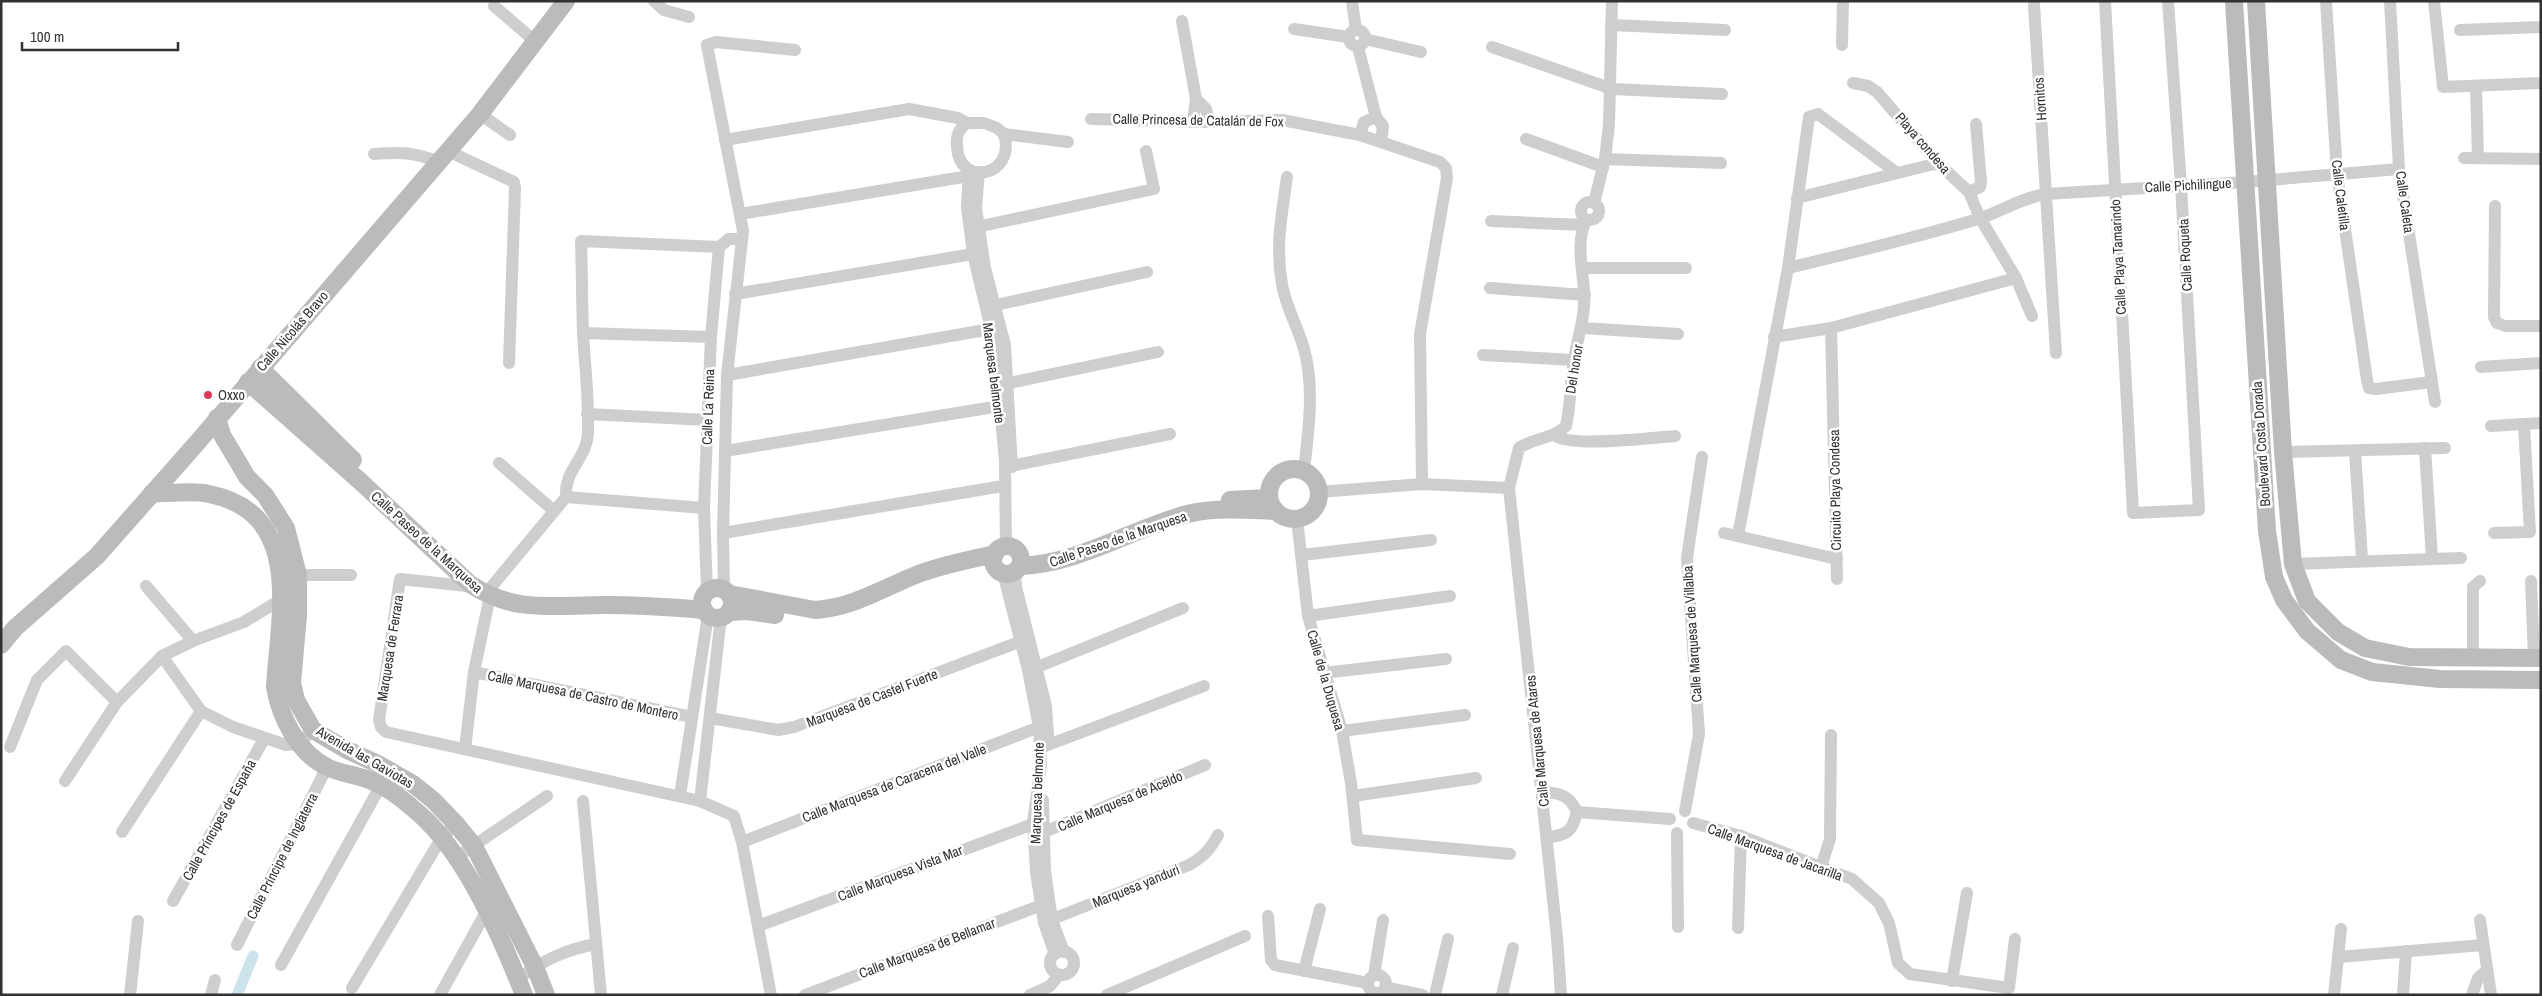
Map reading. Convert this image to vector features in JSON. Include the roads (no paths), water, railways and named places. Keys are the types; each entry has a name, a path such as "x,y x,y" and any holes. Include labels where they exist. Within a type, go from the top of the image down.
{"street":[{"name":"Calle Nicolás Bravo","path":"1,645 15,628 97,556 480,114 566,1"},
{"path":"654,1 664,10 689,16"},
{"path":"1352,1 1357,38 1376,117 1382,126 1381,142"},
{"path":"1491,221 1585,222 1597,217 1598,206 1594,203 1604,163 1612,89 1611,25 1613,1"},
{"path":"1842,45 1843,1"},
{"name":"Calle Playa Tamarindo","path":"2105,1 2133,513"},
{"name":"Calle Roqueta","path":"2133,513 2199,510 2182,185 2168,1"},
{"name":"Boulevard Costa Dorada","path":"2234,1 2267,531 2274,577 2284,600 2308,631 2341,660 2372,672 2440,679 2541,680"},
{"name":"Boulevard Costa Dorada","path":"2256,1 2283,452 2293,564 2307,601 2338,632 2365,648 2409,657 2537,658"},
{"name":"Calle Caletilla","path":"2326,1 2336,174 2369,388 2376,390 2431,382"},
{"name":"Calle Caleta","path":"2390,1 2400,169 2435,402"},
{"path":"2434,1 2443,87 2541,82"},
{"name":"Hornitos","path":"2034,5 2056,353"},
{"path":"494,6 536,42"},
{"path":"1182,21 1196,99 1193,122"},
{"path":"1611,25 1725,30"},
{"path":"2460,30 2541,27"},
{"path":"1294,29 1357,38 1421,52"},
{"name":"Calle La Reina","path":"700,801 710,718 715,604 723,533 727,375 734,294 742,239 740,214 707,45 716,42 795,50"},
{"path":"1492,47 1612,89 1722,94"},
{"name":"Playa condesa","path":"1853,83 1868,86 1878,92 1940,165 1969,192 1980,218"},
{"path":"2476,86 2478,158"},
{"path":"1196,99 1206,109 1209,122"},
{"path":"725,140 909,109 958,118 967,123 984,124 997,128 1004,134 1068,142"},
{"path":"480,114 510,135"},
{"path":"1738,536 1788,268 1809,117 1813,114 1818,114 1897,173"},
{"path":"1360,135 1364,122 1376,117"},
{"name":"Calle Princesa de Catalán de Fox","path":"1091,119 1193,122 1282,120 1360,135 1440,162 1446,168 1447,178 1420,334 1422,484"},
{"path":"967,123 961,127 957,136 956,148 960,162 972,173"},
{"path":"1969,192 1980,187 1981,182 1976,124"},
{"path":"740,214 972,173 989,172 1002,162 1006,152 1004,134"},
{"path":"1526,139 1604,163 1721,163"},
{"path":"974,228 1154,188 1146,151"},
{"path":"374,154 406,152 443,157 509,178 514,182 509,363"},
{"path":"2464,158 2541,158"},
{"path":"1797,198 1934,164 1940,165"},
{"name":"Calle Pichilingue","path":"1788,268 1889,244 1980,218 2024,198 2046,194 2114,188 2246,182 2400,169"},
{"name":"Marquesa belmonte","path":"972,173 967,207 985,268 991,329 1003,385 1005,405 1010,524 1008,560"},
{"path":"1287,177 1278,233 1282,285 1306,357 1310,417 1304,471"},
{"path":"2495,206 2494,317 2497,323 2505,326 2541,326"},
{"path":"1980,218 2016,278 2032,316"},
{"name":"Del honor","path":"1554,435 1566,426 1574,360 1582,328 1585,294 1582,268 1585,222"},
{"name":"Marquesa belmonte","path":"974,228 973,254 1005,345 1003,385"},
{"path":"742,239 729,239 720,247 581,241 583,334 589,404 587,414 588,434 585,449 569,473 566,497 553,510 490,591 474,672 465,749 680,796 700,801 734,816 742,842 770,995"},
{"name":"Calle La Reina","path":"680,796 692,717 715,604 704,508 711,337 720,247"},
{"path":"734,294 973,254"},
{"path":"1582,268 1686,268"},
{"path":"990,306 1147,272"},
{"path":"1774,337 1831,328 2016,278"},
{"path":"1490,288 1585,294"},
{"path":"1582,328 1678,334"},
{"name":"Circuito Playa Condesa","path":"1724,533 1837,559 1831,328"},
{"path":"727,375 991,329"},
{"path":"583,334 711,337"},
{"path":"1003,385 1158,352"},
{"path":"1483,355 1574,360"},
{"path":"2481,367 2541,363"},
{"name":"Calle Paseo de la Marquesa","path":"260,368 365,479 470,584 490,591 526,598 620,595 715,604 815,610 830,609 843,607 917,574 1008,560 1065,560 1179,516 1273,504"},
{"name":"Calle Paseo de la Marquesa","path":"248,382 365,479"},
{"path":"725,451 1005,405"},
{"path":"587,414 708,420"},
{"name":"Avenida las Gaviotas","path":"217,418 222,435 247,477 265,495 286,528 298,575 298,616 292,684 296,700 313,730 347,750 378,764 433,800 456,824 474,846 502,899 535,967 546,995"},
{"path":"2491,426 2524,425 2541,422"},
{"path":"2494,533 2530,532 2524,425"},
{"path":"1008,467 1170,434"},
{"path":"1318,492 1422,484 1509,488 1519,448 1526,442 1554,435 1559,439 1578,442 1675,436"},
{"path":"2425,448 2432,558"},
{"path":"2283,452 2445,448"},
{"path":"2355,451 2362,559"},
{"name":"Calle Marquesa de Villalba","path":"1685,811 1699,734 1687,558 1702,457"},
{"path":"499,463 553,510"},
{"name":"Marquesa belmonte","path":"1008,467 1003,486 1008,560 1043,726 1044,747 1041,765 1036,872 1048,921 1060,953"},
{"path":"1291,469 1304,471 1311,476 1318,492 1313,510 1297,519 1282,516 1273,504 1271,484 1279,474 1291,469"},
{"path":"723,533 1003,486"},
{"name":"Calle Marquesa de Atares","path":"1509,488 1547,838 1561,995"},
{"name":"Avenida las Gaviotas","path":"152,493 209,494 232,502 262,522 276,549 282,599 275,686 277,700 298,744 331,768 377,783 405,802 442,837 457,857 486,912 521,987"},
{"name":"Calle Paseo de la Marquesa","path":"382,496 462,564 490,591"},
{"path":"566,497 704,508"},
{"name":"Calle de la Duquesa","path":"1297,519 1308,616 1323,673 1342,731 1358,840 1510,854"},
{"path":"1302,555 1432,540"},
{"path":"2293,564 2362,559 2461,558"},
{"path":"1837,559 1837,579"},
{"path":"298,575 351,575"},
{"name":"Marquesa de Ferrara","path":"465,749 386,732 381,728 379,720 400,579 467,586 470,584"},
{"path":"2473,659 2473,587 2480,581"},
{"path":"2530,581 2537,658"},
{"path":"146,586 193,641"},
{"path":"1308,616 1450,596"},
{"path":"65,781 117,702 162,656 193,641 244,622 282,599"},
{"path":"1032,669 1183,608"},
{"name":"Marquesa de Castel Fuerte","path":"710,718 778,730 794,727 1024,640"},
{"path":"10,747 37,680 66,651 117,702"},
{"path":"162,656 201,711 233,727 286,745 298,744 313,730"},
{"path":"1323,673 1446,659"},
{"name":"Calle Marquesa de Castro de Montero","path":"474,672 692,717"},
{"path":"1044,747 1204,686"},
{"path":"122,832 201,711"},
{"path":"1342,731 1465,715"},
{"name":"Calle Marquesa de Caracena del Valle","path":"742,842 1043,726"},
{"path":"1821,867 1830,839 1831,734"},
{"name":"Calle Príncipes de España","path":"173,901 264,739"},
{"name":"Calle Marquesa de Aceldo","path":"1038,828 1205,765"},
{"name":"Calle Príncipe de Inglaterra","path":"237,945 331,768"},
{"path":"1353,796 1476,778"},
{"path":"281,965 377,783"},
{"path":"1541,791 1561,794 1572,800 1578,812 1574,824 1566,834 1547,838"},
{"path":"457,857 547,796"},
{"path":"584,801 601,995"},
{"path":"1685,811 1689,813 1693,823 1690,830 1684,834 1678,833 1671,828 1670,819 1675,812 1685,811"},
{"path":"1578,812 1670,819"},
{"name":"Calle Marquesa de Jacarilla","path":"1693,823 1742,836 1852,879 1879,903 1889,923 1898,963 1910,974 2009,988 2015,939"},
{"path":"352,988 442,837 456,824"},
{"name":"Calle Marquesa Vista Mar","path":"758,926 1038,828"},
{"path":"1678,833 1678,927"},
{"name":"Marquesa yanduri","path":"1048,921 1189,865 1211,849 1218,835"},
{"path":"1738,928 1742,836"},
{"path":"1952,981 1967,893"},
{"path":"440,995 486,912 502,899"},
{"name":"Calle Marquesa de Bellamar","path":"805,995 1045,904"},
{"path":"1304,972 1320,909"},
{"path":"1268,916 1273,963 1304,972 1423,995"},
{"path":"1376,986 1383,920"},
{"path":"2480,920 2491,995"},
{"path":"130,995 138,921"},
{"path":"2334,995 2341,929"},
{"path":"1107,995 1245,936"},
{"path":"1435,995 1448,938"},
{"path":"521,987 535,967 569,949 596,944"},
{"path":"2338,957 2483,945"},
{"path":"1502,995 1513,948"},
{"path":"2403,995 2406,951"},
{"path":"1030,995 1050,986 1059,975 1070,972 1074,964 1071,955 1060,953 1050,965 1052,970 1059,975"},
{"path":"2472,995 2478,978 2486,971"},
{"path":"211,995 215,980"}],"waterway":[{"path":"237,995 253,956"}],"place":[{"name":"Oxxo","path":"208,395"}]}
